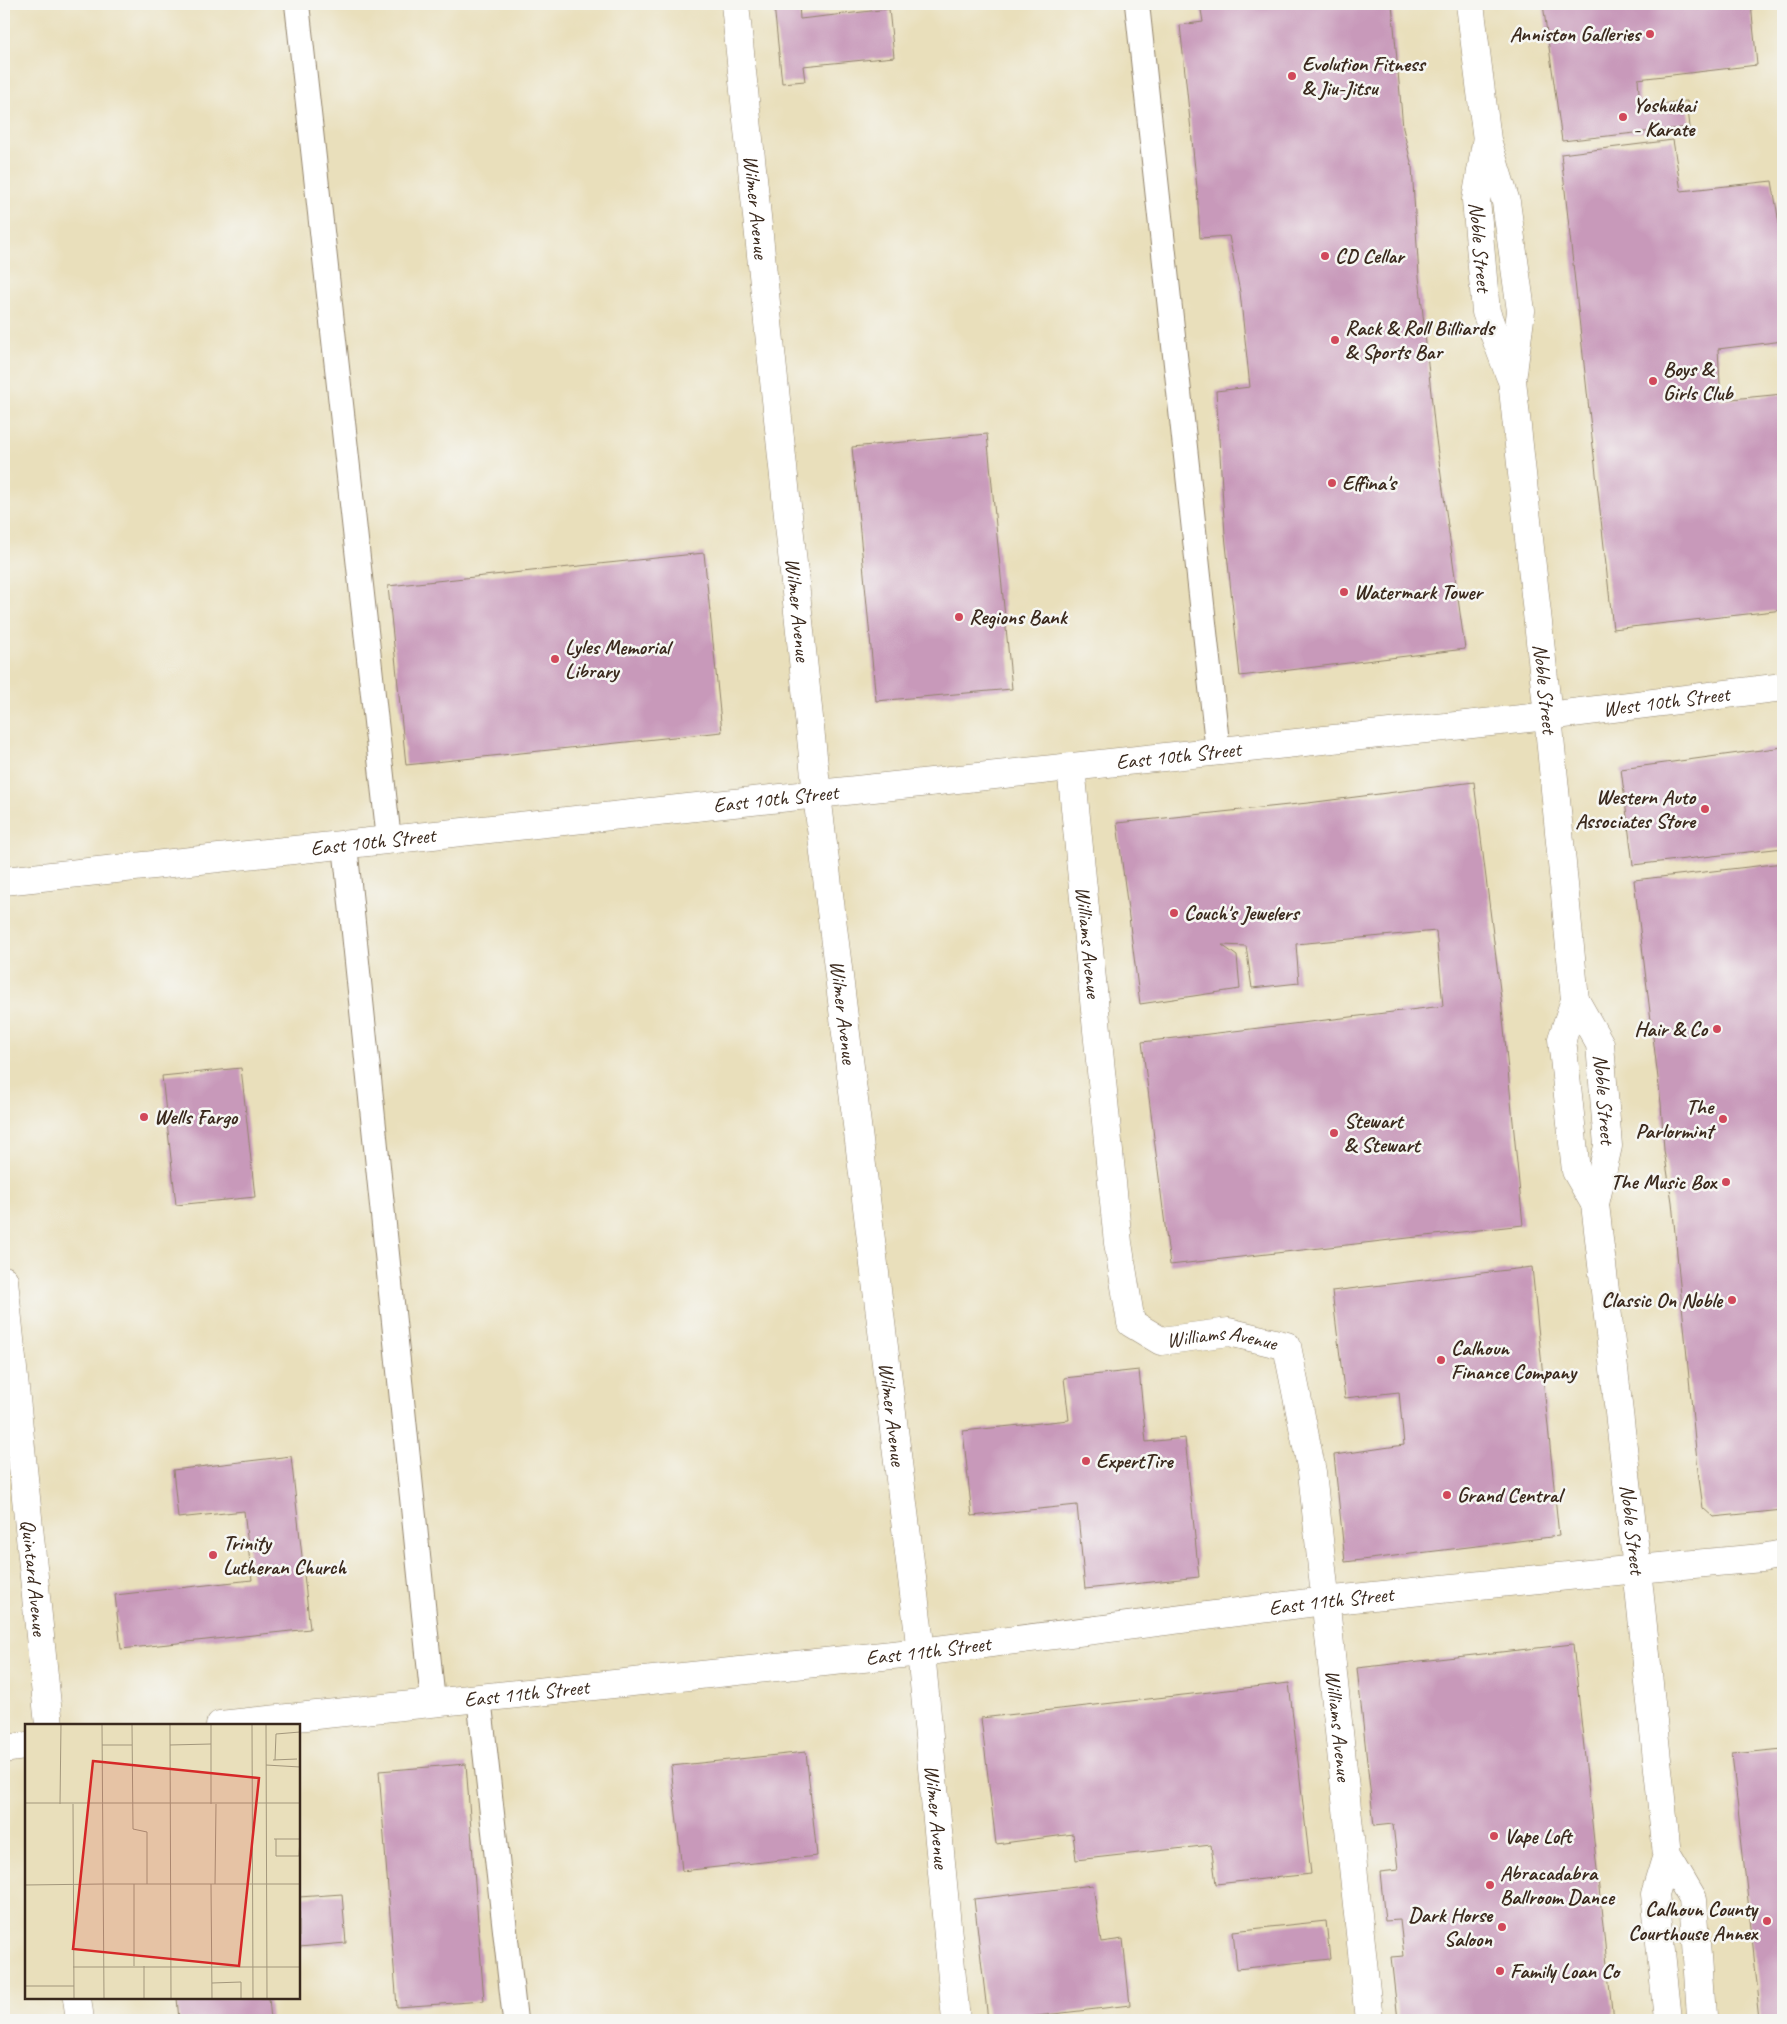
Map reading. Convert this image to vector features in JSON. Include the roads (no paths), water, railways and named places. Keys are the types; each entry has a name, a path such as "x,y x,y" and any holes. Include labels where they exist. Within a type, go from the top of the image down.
{"main road":[{"name":"Wilmer Avenue","path":"735,4 817,794 921,1652 956,2020"},
{"name":"Noble Street","path":"1470,4 1487,140 1506,202 1521,311 1512,380 1548,716 1575,1000 1562,1039 1576,1171 1595,1204"},
{"name":"West 10th Street","path":"1548,716 1783,687"},
{"name":"East 10th Street","path":"4,881 1548,716"},
{"name":"Williams Avenue","path":"1071,767 1118,1243 1131,1323 1161,1341 1229,1332 1287,1346 1312,1472 1369,2020"},
{"name":"Noble Street","path":"1575,1000 1600,1044 1608,1146 1595,1204 1637,1569 1667,1855 1692,1899 1700,2020"},
{"name":"Quintard Avenue","path":"4,1280 50,1724"},
{"name":"East 11th Street","path":"229,1724 921,1652 1324,1600 1783,1554"},
{"path":"4,1748 25,1746"},
{"name":"Noble Street","path":"1667,1855 1654,1894 1668,2020"},
{"path":"77,1999 80,2020"}],"lane":[{"path":"297,4 389,840"},
{"path":"1137,4 1218,752"},
{"path":"345,845 433,1702"},
{"path":"480,1697 515,2020"}],"place":[{"name":"Anniston Galleries","path":"1650,34"},
{"name":"Evolution Fitness & Jiu-Jitsu","path":"1292,76"},
{"name":"Yoshukai - Karate","path":"1623,117"},
{"name":"CD Cellar","path":"1325,256"},
{"name":"Rack & Roll Billiards & Sports Bar","path":"1335,340"},
{"name":"Boys & Girls Club","path":"1653,381"},
{"name":"Effina's","path":"1332,483"},
{"name":"Watermark Tower","path":"1344,592"},
{"name":"Regions Bank","path":"959,617"},
{"name":"Lyles Memorial Library","path":"555,659"},
{"name":"Western Auto Associates Store","path":"1705,809"},
{"name":"Couch's Jewelers","path":"1174,913"},
{"name":"Hair & Co","path":"1717,1029"},
{"name":"Wells Fargo","path":"144,1117"},
{"name":"The Parlormint","path":"1723,1119"},
{"name":"Stewart & Stewart","path":"1334,1133"},
{"name":"The Music Box","path":"1726,1182"},
{"name":"Classic On Noble","path":"1732,1300"},
{"name":"Calhoun Finance Company","path":"1441,1360"},
{"name":"ExpertTire","path":"1086,1461"},
{"name":"Grand Central","path":"1447,1495"},
{"name":"Trinity Lutheran Church","path":"213,1555"},
{"name":"Vape Loft","path":"1494,1836"},
{"name":"Abracadabra Ballroom Dance","path":"1490,1885"},
{"name":"Calhoun County Courthouse Annex","path":"1767,1921"},
{"name":"Dark Horse Saloon","path":"1502,1927"},
{"name":"Family Loan Co","path":"1500,1971"}]}
